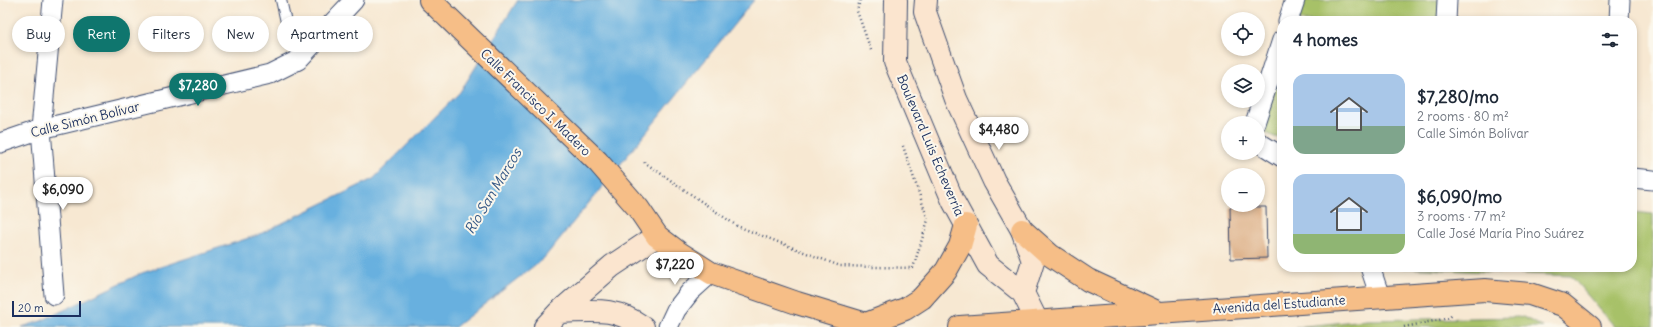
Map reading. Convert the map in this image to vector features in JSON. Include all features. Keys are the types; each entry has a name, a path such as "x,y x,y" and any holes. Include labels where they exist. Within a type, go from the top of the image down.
{"main road":[{"name":"Calle Francisco I. Madero","path":"430,0 598,162 638,208 657,236"},
{"name":"Boulevard Luis Echeverría","path":"896,0 895,62 953,201 988,265 1023,293 1037,321"},
{"path":"926,0 924,12 956,98 994,181 1022,230 1033,261 1023,293"},
{"path":"552,319 612,266 657,236 678,252 711,273 797,303 874,326 922,298 946,271 960,246 966,225"},
{"path":"1022,230 1050,255 1088,280 1160,313"},
{"name":"Avenida del Estudiante","path":"960,327 1484,290 1530,294 1563,305 1590,327"},
{"path":"552,319 605,310 625,316 643,327"}],"street":[{"path":"53,0 41,129 54,295"},
{"name":"Calle Simón Bolívar","path":"0,143 41,129 270,74 298,60 354,0"},
{"path":"1290,16 1295,0"},
{"path":"1446,16 1447,0"},
{"path":"1619,16 1620,0"},
{"path":"1257,116 1277,55"},
{"path":"1265,146 1277,154"},
{"path":"1637,178 1653,180"},
{"path":"1372,272 1380,297"},
{"path":"668,327 676,310 690,292 711,273"}],"lane":[{"path":"282,0 285,16"}],"path":[{"path":"860,0 857,10 872,56"},
{"path":"644,162 737,226 840,266 913,268 928,220 900,138"}],"green space":[{"path":"1296,0 1439,0 1438,16 1290,16"},
{"path":"1277,60 1277,137 1265,133 1265,116 1262,116"},
{"path":"1637,212 1653,214 1653,327 1615,327 1571,276 1488,272 1637,272"},
{"path":"1523,317 1543,327 1295,327 1367,320"}],"water":[{"name":"Río San Marcos","path":"518,0 754,0 544,258 455,327 22,327 41,321 142,273 258,235 373,179 460,92"}],"building":[{"path":"1266,207 1267,258 1231,259 1230,212 1265,212"}]}
